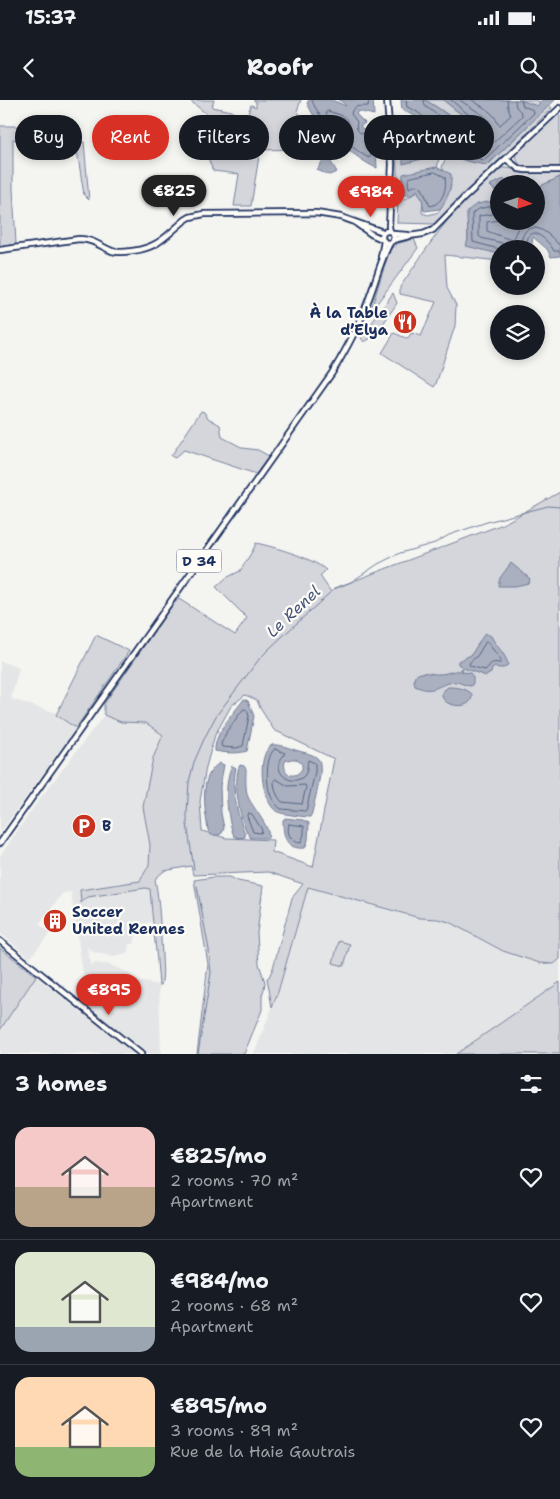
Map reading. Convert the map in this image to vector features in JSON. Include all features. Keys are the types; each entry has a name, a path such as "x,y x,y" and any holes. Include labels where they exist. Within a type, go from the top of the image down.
{"main road":[{"path":"387,100 392,164 388,232 391,241"},
{"path":"352,220 371,234 383,240 391,241 433,230 560,108"},
{"path":"506,159 519,169 560,170"},
{"path":"0,250 79,239 91,240 112,251 136,250 156,245 185,220 204,214 304,212 336,216 388,232 409,236"},
{"path":"383,240 382,236 388,232"},
{"name":"D 34","path":"379,268 383,240"},
{"name":"D 34","path":"0,843 332,373 348,347 362,318 379,268 391,241"},
{"path":"0,941 141,1054"}],"shaded area":[{"path":"189,100 214,100 212,107 231,111 237,115 208,115"},
{"path":"253,100 301,100 297,111 300,115 279,115 279,150 269,150 269,115 247,115 251,105 256,107 256,102"},
{"path":"425,100 443,100 462,115 448,115"},
{"path":"486,100 536,100 552,108 435,224 397,223 398,197 406,199 418,191 423,201 422,213 428,215 439,212 451,186 442,167 445,160 463,160 489,164 528,126"},
{"path":"560,112 560,168 526,168 522,166 515,155"},
{"path":"0,126 15,126 15,139 13,139 13,189 16,244 0,247"},
{"path":"82,142 84,142 89,200 84,195 79,160 82,160"},
{"path":"209,160 258,160 251,206 234,206 239,174 213,171"},
{"path":"397,160 439,160 437,170 400,180 397,174"},
{"path":"501,168 509,168 528,173 560,173 560,177 545,184 545,175 493,175"},
{"path":"490,178 490,202 478,204 467,211 468,242 490,251 490,260 445,255 447,288 456,305 455,326 434,387 382,353 394,333 408,339 411,333 421,336 436,302 400,294 400,287 432,241 470,196"},
{"path":"414,239 418,248 375,306 372,306 390,249 399,243"},
{"path":"393,293 397,303 375,336 364,342 361,338"},
{"path":"201,411 220,425 222,437 243,448 258,450 269,456 256,474 184,450 175,458 171,456"},
{"path":"560,492 560,959 554,964 540,963 503,951 449,922 420,918 308,887 272,1007 267,978 273,968 292,898 303,884 268,872 193,875 191,866 164,871 155,879 159,907 163,974 161,985 159,985 150,889 145,888 88,897 81,903 80,890 140,881 149,865 150,845 143,807 153,758 163,735 146,723 121,722 104,715 104,704 173,604 179,599 235,635 247,618 216,587 226,578 240,571 256,543 293,554 320,566 326,570 320,576 331,592 335,588 503,524","holes":["245,695 257,700 274,730 334,759 313,867 272,852 273,840 226,838 202,831 200,801 206,767 215,735 231,706"]},
{"path":"96,635 129,651 76,728 56,715"},
{"path":"0,661 19,668 11,699 57,713 56,716 76,728 0,833"},
{"path":"104,715 121,722 146,723 163,735 153,758 143,807 150,845 149,865 140,881 150,889 152,922 138,925 134,944 129,944 127,954 113,957 93,952 87,947 91,966 95,963 110,965 127,972 138,981 159,985 161,1054 0,1054 0,1030 36,976 84,1015 87,1000 71,892 63,893 39,924 50,933 30,958 0,933 0,856 36,804"},
{"path":"230,877 238,881 263,886 257,933 259,964 265,982 262,995 262,1010 244,1054 197,1054 208,964 194,880"},
{"path":"308,887 420,918 449,922 503,951 540,963 554,964 560,959 560,1054 254,1054 278,992"},
{"path":"339,941 350,944 344,966 333,963"},
{"path":"0,948 36,976 0,1030"},
{"path":"560,982 560,1054 456,1054"}],"water":[{"path":"309,100 332,100 346,106 339,100 373,100 374,115 358,111 356,114 364,122 360,126 364,129 364,160 377,160 377,168 354,154 354,115 313,115 307,103"},
{"path":"401,100 425,100 448,115 413,115 402,110"},
{"path":"443,100 520,100 537,106 542,100 555,100 494,158 494,115 462,115"},
{"path":"323,160 330,160 337,172 329,175 317,170"},
{"path":"403,160 418,160 403,164"},
{"path":"466,160 492,160 487,165"},
{"path":"436,167 451,174 450,188 440,209 424,211 422,199 417,190 412,195 403,195 403,174"},
{"path":"560,177 560,256 551,257 545,247 545,240 536,240 533,237 532,240 490,240 490,252 466,246 468,239 467,212 474,206 482,203 490,202 490,230 545,230 545,184"},
{"path":"511,563 530,579 529,583 515,586 498,586 500,578"},
{"path":"485,633 491,636 505,656 508,664 505,667 495,667 486,676 463,668 462,672 470,673 473,677 471,686 455,682 431,689 415,686 415,676 421,673 440,674 460,671 462,667 458,664 458,661 471,655"},
{"path":"448,687 467,690 472,694 469,703 461,706 444,700 442,692"},
{"path":"244,699 248,701 254,716 247,751 231,753 215,751 221,730"},
{"path":"272,745 279,745 309,754 318,759 320,763 320,776 310,817 278,812 271,805 262,777 262,767 267,750","holes":["296,759 302,764 302,769 296,775 289,774 285,769 285,761"]},
{"path":"220,763 224,765 220,786 221,813 224,828 219,835 211,835 208,830 205,803 206,784 213,768"},
{"path":"240,765 246,769 248,797 265,824 268,838 251,838 247,832 238,803 237,781"},
{"path":"232,766 236,768 234,785 237,810 245,834 245,837 242,838 234,836 229,820 227,791 229,773"},
{"path":"285,818 303,820 309,823 308,840 305,848 293,847 286,840 283,826"}],"waterway":[{"name":"Le Renel","path":"194,869 187,824 189,782 194,762 216,716 260,658 271,647 334,589 351,582 378,564 400,553 435,543 449,535 487,522 548,506 560,507"},
{"name":"Le Renel","path":"197,886 209,950 211,973 198,1054"}],"place":[{"name":"À la Table d’Elya","path":"405,322"},
{"name":"B","path":"84,826"},
{"name":"Soccer United Rennes","path":"55,921"}]}
